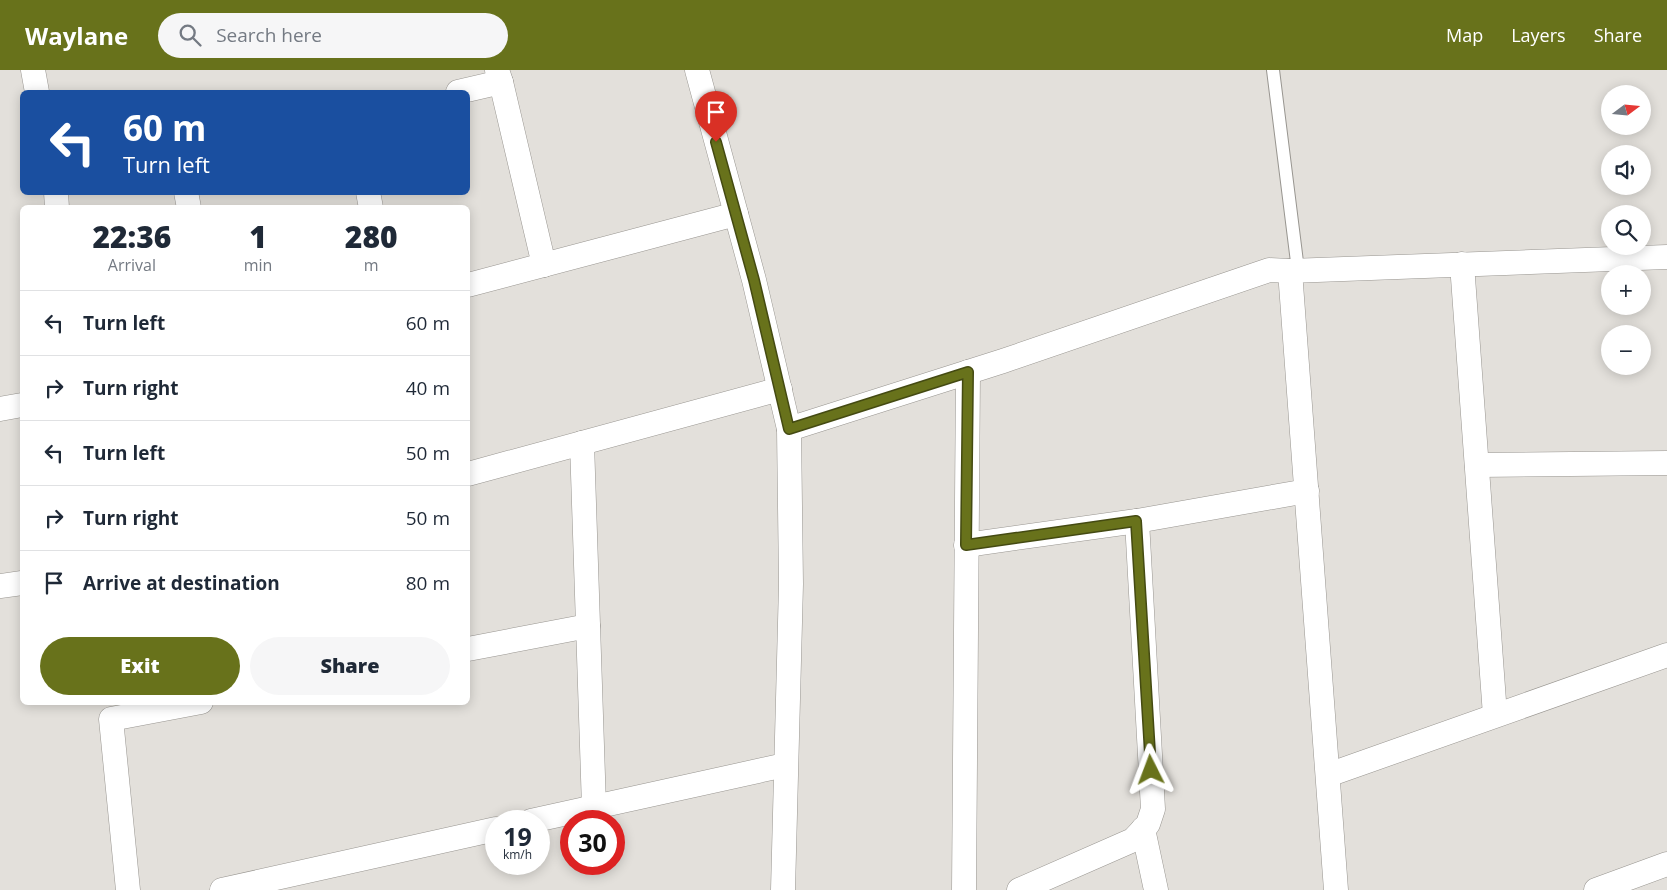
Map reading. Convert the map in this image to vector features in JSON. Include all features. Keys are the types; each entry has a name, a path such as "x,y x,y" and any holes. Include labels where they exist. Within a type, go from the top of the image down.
{"street":[{"path":"33,70 37,90"},
{"path":"697,70 736,214 789,429 791,584 783,890"},
{"path":"463,90 499,76 544,265"},
{"path":"470,284 736,214"},
{"path":"789,429 968,372 1269,270 1667,257"},
{"path":"1462,264 1495,715"},
{"path":"1294,270 1307,491 1336,890"},
{"path":"964,890 968,372"},
{"path":"470,473 780,389"},
{"path":"0,409 20,405"},
{"path":"582,443 594,807"},
{"path":"1477,465 1667,463"},
{"path":"966,545 1136,521 1307,491"},
{"path":"1019,890 1133,840 1148,824 1154,809 1136,521"},
{"path":"0,586 20,583"},
{"path":"470,649 588,626"},
{"path":"1328,775 1667,655"},
{"path":"110,712 111,719 185,705"},
{"path":"110,712 128,890"},
{"path":"550,817 785,765"},
{"path":"1143,829 1156,890"},
{"path":"222,890 485,831"},
{"path":"1596,890 1667,864"}],"lane":[{"path":"1273,70 1294,270"}],"route":[{"path":"716,142 754,280 789,429 968,372 966,545 1136,521 1151,770"}]}
